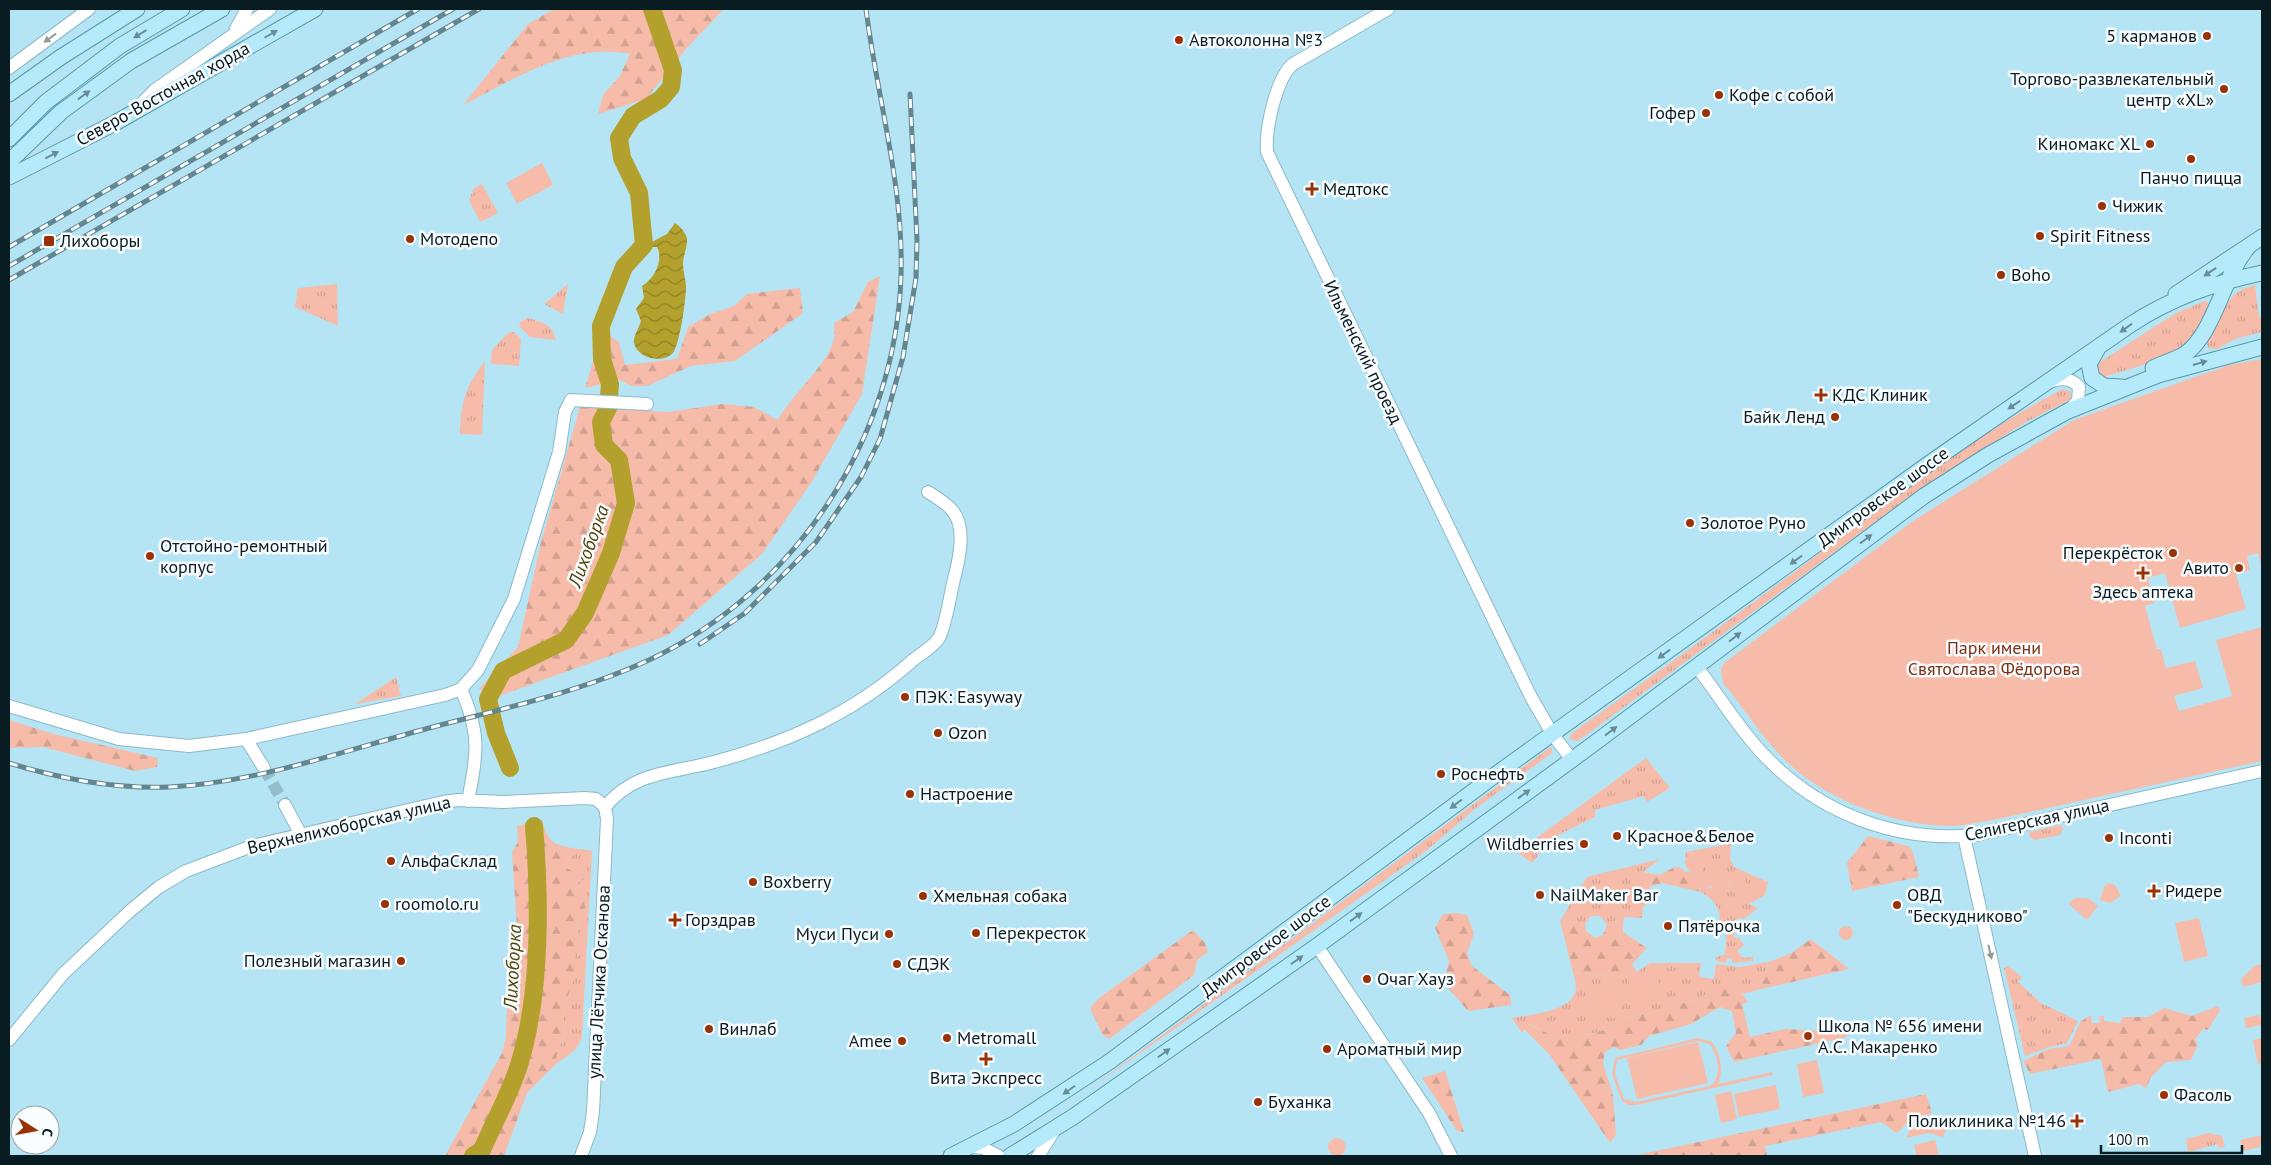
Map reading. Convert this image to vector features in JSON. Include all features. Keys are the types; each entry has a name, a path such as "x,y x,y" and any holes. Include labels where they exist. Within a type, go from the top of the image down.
{"main road":[{"path":"9,94 137,9"},
{"path":"9,139 46,102 120,46 182,9"},
{"name":"Северо-Восточная хорда","path":"9,162 76,100 131,62 222,9"},
{"name":"Северо-Восточная хорда","path":"9,177 132,114 315,9"},
{"path":"2088,402 2108,387 2175,359 2193,347 2206,327 2226,282 2239,259 2256,241"},
{"path":"2154,309 2256,241"},
{"name":"Дмитровское шоссе","path":"951,1156 972,1147 1055,1099 1109,1062 1553,735 1934,460 2154,309 2226,282 2262,273"},
{"name":"Дмитровское шоссе","path":"1010,1156 1059,1126 1316,946 1572,760 1924,496 1988,455 2088,402 2123,387 2213,359 2262,347"},
{"path":"2098,349 2090,361 2089,371 2094,381 2108,387 2123,387"}],"street":[{"path":"9,68 90,9"},
{"path":"229,36 241,24 247,9"},
{"path":"132,114 155,90 229,36 270,9"},
{"name":"Ильменский проезд","path":"1388,9 1293,64 1283,74 1267,137 1266,152 1531,697 1553,735"},
{"path":"2045,384 2060,379 2076,384 2080,397 2075,406 2068,411"},
{"path":"9,706 119,739 152,744 188,746 246,740 445,695 461,689 478,670 514,599 559,452 565,412 571,400 647,404"},
{"path":"605,807 614,796 640,778 714,762 806,731 847,710 894,678 938,638 957,570 960,538 958,521 952,509 928,492"},
{"name":"Селигерская улица","path":"1696,666 1762,752 1786,777 1821,802 1844,814 1889,830 1922,836 1964,836 2262,771"},
{"path":"461,689 471,711 477,735 476,760 468,801"},
{"path":"1553,735 1572,760"},
{"path":"246,740 264,768"},
{"name":"Верхнелихоборская улица","path":"9,1040 63,974 130,911 160,887 186,871 210,860 300,833 437,803 585,798 596,799 605,807"},
{"path":"284,805 300,833"},
{"name":"улица Лётчика Осканова","path":"581,1156 590,1132 593,1112 607,819 605,807"},
{"path":"1964,836 2035,1156"},
{"path":"1316,946 1429,1114 1451,1156"},
{"path":"1038,1156 1059,1126"},
{"path":"972,1147 983,1148 999,1156"}],"green space":[{"path":"554,9 724,9 686,49 646,99 598,114 603,95 620,76 630,54 608,51 587,53 544,65 522,74 463,105 528,24"},
{"path":"542,163 553,185 517,204 506,183"},
{"path":"482,184 498,213 480,222 469,200 474,188"},
{"path":"880,276 862,394 811,483 762,554 668,635 499,696 479,689 518,647 541,542 580,407 669,412 722,404 754,407 778,420 831,348 834,338 834,323 853,312 868,282"},
{"path":"337,284 338,326 295,307 298,288"},
{"path":"568,284 563,314 544,304"},
{"path":"2255,285 2259,317 2262,317 2262,332 2235,339 2217,349 2208,348 2207,343 2212,327 2227,303 2236,293"},
{"path":"800,288 803,313 735,361 691,366 647,386 631,386 620,380 585,388 602,331 619,342 625,365 677,359 688,327 710,314 734,306 747,294"},
{"path":"2205,301 2208,302 2208,306 2200,327 2193,338 2184,346 2152,362 2104,377 2098,375 2096,367 2100,362 2176,313"},
{"path":"528,318 546,324 552,330 556,340 530,337 519,326 520,322"},
{"path":"509,332 514,332 521,339 519,366 491,364 492,350"},
{"name":"Парк имени Святослава Фёдорова","path":"2262,359 2262,569 2258,553 2247,556 2250,570 2236,574 2246,609 2180,628 2165,573 2148,578 2154,603 2145,606 2157,649 2161,649 2166,668 2195,661 2203,688 2174,696 2179,711 2232,696 2216,640 2262,627 2262,761 1989,821 1955,826 1909,822 1861,808 1817,785 1798,771 1776,751 1723,684 1721,669 1723,664 1913,521 2074,420 2229,365"},
{"path":"485,361 482,435 460,434 465,395"},
{"path":"2063,389 2071,392 2070,400 2026,422 1920,489 1578,741 1569,739 1572,733 1896,496 1961,450 2028,408"},
{"path":"396,677 401,696 355,704"},
{"path":"9,720 54,734 158,758 157,767 135,771 43,747 10,748"},
{"path":"1549,748 1552,749 1552,753 1476,808 1426,851 1088,1090"},
{"path":"1646,758 1670,788 1647,802 1644,796 1595,810 1595,817 1548,842 1532,863 1517,852"},
{"path":"542,820 550,839 558,845 579,849 566,862 567,868 584,879 576,884 575,894 584,900 585,908 577,921 579,941 574,961 574,978 563,1010 565,1033 556,1058 556,1064 527,1093 504,1156 445,1156 502,1053 506,1037 509,958 518,942 512,852 518,842 517,826"},
{"path":"2061,825 2063,829 2060,835 2035,840 2030,837 2029,832"},
{"path":"1868,836 1908,846 1913,852 1919,877 1852,891 1847,863"},
{"path":"1731,841 1730,859 1734,867 1759,878 1754,890 1739,878 1729,874 1709,878 1704,887 1729,889 1730,884 1725,879 1729,880 1738,899 1758,908 1744,919 1737,918 1734,938 1739,938 1744,945 1737,951 1743,958 1753,957 1753,961 1732,963 1732,959 1727,958 1726,963 1717,961 1715,958 1725,954 1727,926 1720,924 1716,905 1701,892 1694,871 1702,871 1699,853 1691,852 1686,858 1685,852 1723,845"},
{"path":"579,849 592,851 582,1036 575,1049 556,1064 556,1058 565,1033 563,1010 574,978 574,961 579,941 577,920 585,908 584,900 575,894 576,884 584,879 567,868 566,862"},
{"path":"1695,852 1702,855 1705,862 1702,869 1695,872 1688,869 1685,862 1688,855"},
{"path":"1660,859 1643,872 1654,874 1649,887 1652,898 1643,907 1642,918 1624,917 1623,925 1607,924 1600,916 1591,916 1585,924 1560,921 1587,877"},
{"path":"1674,867 1679,867 1686,872 1694,871 1701,892 1662,883 1649,887 1654,874 1660,875"},
{"path":"1723,873 1736,874 1754,889 1759,878 1768,882 1765,895 1749,904 1738,899 1729,880 1726,879 1730,884 1729,889 1724,892 1716,892 1711,886 1704,887 1709,878"},
{"path":"2109,883 2115,885 2121,896 2110,903 2100,900 2104,887"},
{"path":"2074,898 2088,898 2098,906 2087,920 2069,904"},
{"path":"1457,913 1467,915 1474,933 1467,954 1472,966 1510,995 1511,1005 1468,1011 1444,983 1449,961 1435,928 1443,914"},
{"path":"2199,918 2208,956 2184,962 2175,923"},
{"path":"1560,921 1585,924 1586,931 1595,938 1603,935 1607,924 1623,925 1623,932 1647,948 1620,977 1573,972"},
{"path":"1843,926 1849,926 1853,933 1849,940 1843,940 1839,936 1839,930"},
{"path":"1193,930 1205,943 1208,952 1197,960 1194,975 1109,1039 1102,1034 1090,1008 1099,998"},
{"path":"1811,939 1849,969 1761,989 1768,962 1790,954"},
{"path":"1768,962 1761,989 1743,994 1739,991 1711,992 1693,1001 1675,1004 1657,1012 1622,1018 1613,1028 1595,1033 1572,1037 1551,1035 1527,1023 1522,1033 1512,1018 1540,1013 1560,1007 1568,1002 1574,996 1576,988 1573,972 1620,977 1632,964 1637,972 1650,963 1701,963 1699,977 1714,979 1716,964 1740,967","holes":["1623,986 1594,1017 1594,1009 1586,1008"]},
{"path":"2262,964 2262,982 2243,987 2241,979 2254,966"},
{"path":"2008,966 2022,977 2018,982 2041,1003 2078,1021 2067,1043 2049,1047 2025,1056 2004,968"},
{"path":"1637,972 1644,978 1658,975 1660,998 1634,1007 1628,978"},
{"path":"1587,985 1623,986 1622,1018 1594,1017 1594,1009 1586,1009"},
{"path":"1728,988 1740,991 1748,1002 1742,1004 1750,1037 1786,1029 1823,1031 1847,1025 1847,1037 1734,1062 1726,1046 1736,1033 1732,1011 1720,1007 1691,1024 1649,1036 1641,1045 1620,1050 1614,1047 1605,1052 1603,1063 1613,1095 1616,1135 1610,1143 1549,1054 1523,1028 1526,1023 1551,1035 1572,1037 1595,1033 1613,1028 1622,1018 1657,1012 1675,1004 1693,1001 1711,992"},
{"path":"2218,1006 2220,1010 2208,1030 2203,1029 2195,1040 2198,1044 2191,1060 2166,1062 2151,1077 2146,1088 2139,1084 2108,1092 2101,1059 2030,1074 2023,1061 2049,1049 2069,1046 2081,1021 2091,1015 2092,1023 2099,1023 2100,1016 2104,1016 2104,1021 2120,1023 2123,1017 2148,1017 2164,1008 2192,1016"},
{"path":"2260,1015 2262,1025 2246,1028 2244,1018"},
{"path":"1698,1038 1712,1042 1717,1051 1721,1068 1718,1084 1772,1072 1773,1075 1629,1105 1622,1101 1612,1074 1615,1058","holes":["1698,1041 1710,1044 1718,1066 1717,1077 1710,1086 1636,1102 1624,1099 1615,1074 1617,1060"]},
{"path":"2262,1038 2262,1063 2258,1064 2253,1040"},
{"path":"1698,1042 1708,1083 1637,1099 1627,1058"},
{"path":"1817,1060 1824,1093 1803,1097 1797,1064"},
{"path":"1445,1071 1464,1132 1457,1131 1422,1078"},
{"path":"1776,1085 1780,1109 1739,1117 1734,1094"},
{"path":"1731,1091 1737,1119 1721,1123 1715,1095"},
{"path":"1926,1094 1932,1113 1909,1121 1897,1133 1881,1122 1765,1146 1767,1156 1637,1155"},
{"path":"1926,1120 1936,1122 1946,1130 1943,1137 1928,1133 1906,1138 1913,1125"},
{"path":"2209,1133 2222,1136 2225,1147 2219,1148 2218,1144 2188,1152 2186,1139"},
{"path":"2262,1135 2260,1147 2243,1151 2240,1140"},
{"path":"1333,1138 1341,1138 1346,1143 1344,1154 1333,1156 1328,1151 1328,1143"},
{"path":"1935,1140 1939,1156 1917,1156 1914,1145"}],"water":[{"path":"675,223 682,229 687,238 683,264 686,287 682,320 674,351 665,358 652,358 640,353 634,343 641,321 636,309 644,298 642,286 657,269 659,252 657,247 649,247 650,243 667,234"}],"waterway":[{"name":"Лихоборка","path":"510,768 496,733 488,699 503,671 566,640 585,613 611,553 626,503 619,460 604,445 601,422 608,408 610,384 602,359 601,326 624,267 644,245 639,193 622,158 619,138 633,116 661,99 671,87 673,70 652,9"},
{"name":"Лихоборка","path":"473,1156 482,1150 507,1097 519,1065 526,1037 535,978 537,947 538,915 534,826"}],"tunnel":[{"path":"264,768 285,805"}],"railway":[{"path":"9,247 418,9"},
{"path":"9,266 453,9"},
{"path":"9,280 479,9"},
{"path":"9,763 48,774 88,782 149,787 169,787 232,780 295,766 564,692 621,672 649,660 702,630 750,594 792,551 828,503 858,450 880,395 895,336 901,276 901,242 894,175 866,9"},
{"path":"700,644 745,613 816,542 861,477 880,439 903,357 916,278 917,240 910,94"}],"place":[{"name":"5 карманов","path":"2207,36"},
{"name":"Автоколонна №3","path":"1179,40"},
{"name":"Торгово-развлекательный центр «XL»","path":"2224,89"},
{"name":"Кофе с собой","path":"1719,95"},
{"name":"Гофер","path":"1706,113"},
{"name":"Киномакс XL","path":"2150,144"},
{"name":"Панчо пицца","path":"2191,159"},
{"name":"Медтокс","path":"1312,189"},
{"name":"Чижик","path":"2102,206"},
{"name":"Spirit Fitness","path":"2040,236"},
{"name":"Мотодепо","path":"410,239"},
{"name":"Лихоборы","path":"49,241"},
{"name":"Boho","path":"2001,275"},
{"name":"КДС Клиник","path":"1821,395"},
{"name":"Байк Ленд","path":"1835,417"},
{"name":"Золотое Руно","path":"1690,523"},
{"name":"Перекрёсток","path":"2173,553"},
{"name":"Отстойно-ремонтный корпус","path":"150,556"},
{"name":"Авито","path":"2239,568"},
{"name":"Здесь аптека","path":"2143,573"},
{"name":"ПЭК: Easyway","path":"905,697"},
{"name":"Ozon","path":"938,733"},
{"name":"Роснефть","path":"1441,774"},
{"name":"Настроение","path":"910,794"},
{"name":"Красное&Белое","path":"1617,836"},
{"name":"Inconti","path":"2109,838"},
{"name":"Wildberries","path":"1584,844"},
{"name":"АльфаСклад","path":"391,861"},
{"name":"Boxberry","path":"753,882"},
{"name":"Ридере","path":"2154,891"},
{"name":"NailMaker Bar","path":"1540,895"},
{"name":"Хмельная собака","path":"923,896"},
{"name":"roomolo.ru","path":"385,904"},
{"name":"ОВД \"Бескудниково\"","path":"1897,905"},
{"name":"Горздрав","path":"675,920"},
{"name":"Пятёрочка","path":"1668,926"},
{"name":"Перекресток","path":"976,933"},
{"name":"Муси Пуси","path":"889,934"},
{"name":"Полезный магазин","path":"401,961"},
{"name":"СДЭК","path":"897,964"},
{"name":"Очаг Хауз","path":"1367,979"},
{"name":"Винлаб","path":"709,1029"},
{"name":"Школа № 656 имени А.С. Макаренко","path":"1808,1036"},
{"name":"Metromall","path":"947,1038"},
{"name":"Amee","path":"902,1041"},
{"name":"Ароматный мир","path":"1327,1049"},
{"name":"Вита Экспресс","path":"986,1059"},
{"name":"Фасоль","path":"2164,1095"},
{"name":"Буханка","path":"1258,1102"},
{"name":"Поликлиника №146","path":"2077,1121"}]}
